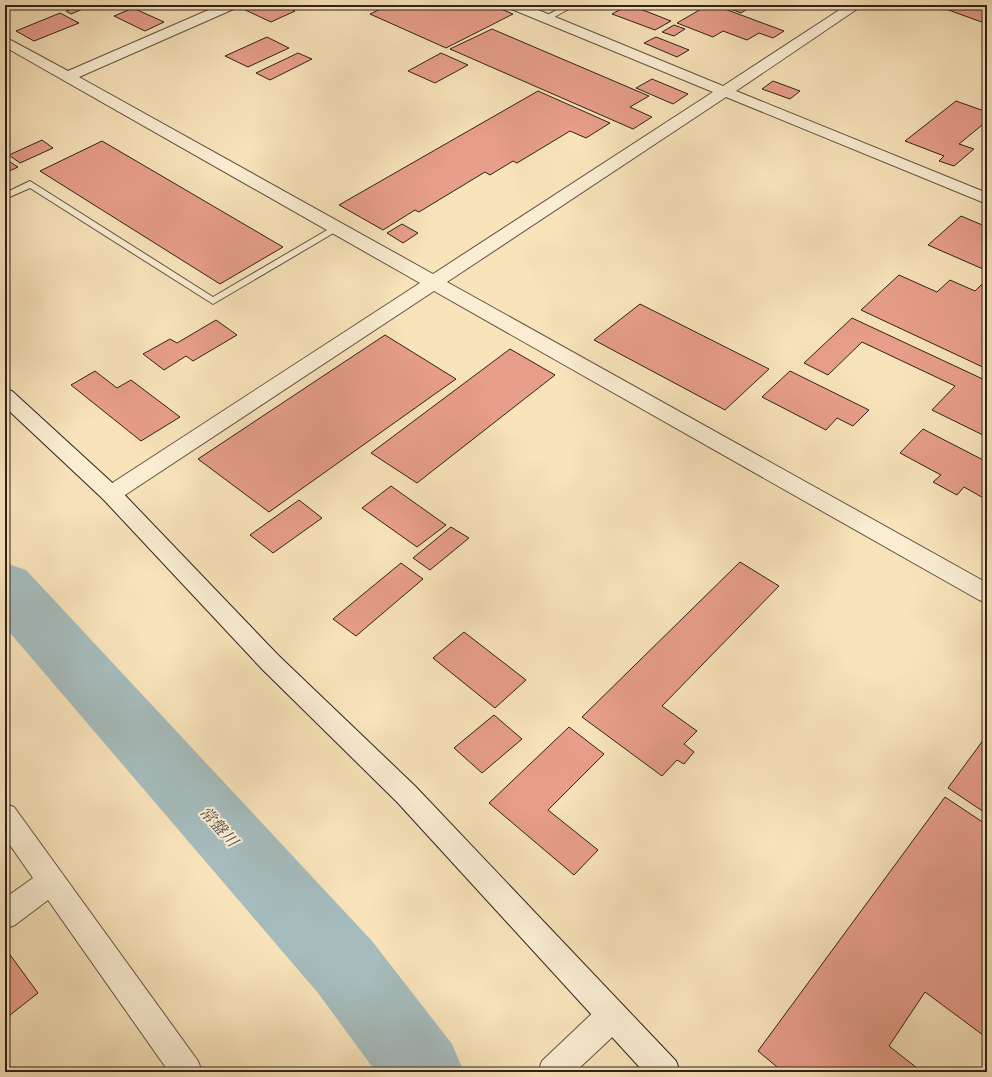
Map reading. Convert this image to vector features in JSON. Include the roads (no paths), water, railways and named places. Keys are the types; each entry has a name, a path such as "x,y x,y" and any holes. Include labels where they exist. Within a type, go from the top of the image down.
{"street":[{"path":"68,76 231,5"},
{"path":"514,5 987,199"},
{"path":"111,494 856,5"},
{"path":"5,41 434,283 984,586"},
{"path":"5,396 111,494 270,662 406,794 665,1072"},
{"path":"5,816 187,1072"},
{"path":"5,915 51,881"},
{"path":"553,1072 612,1016"}],"lane":[{"path":"546,18 572,5"},
{"path":"5,196 30,184 214,301 337,228"}],"waterway":[{"name":"常盤川","path":"5,586 345,967 424,1072"}]}
